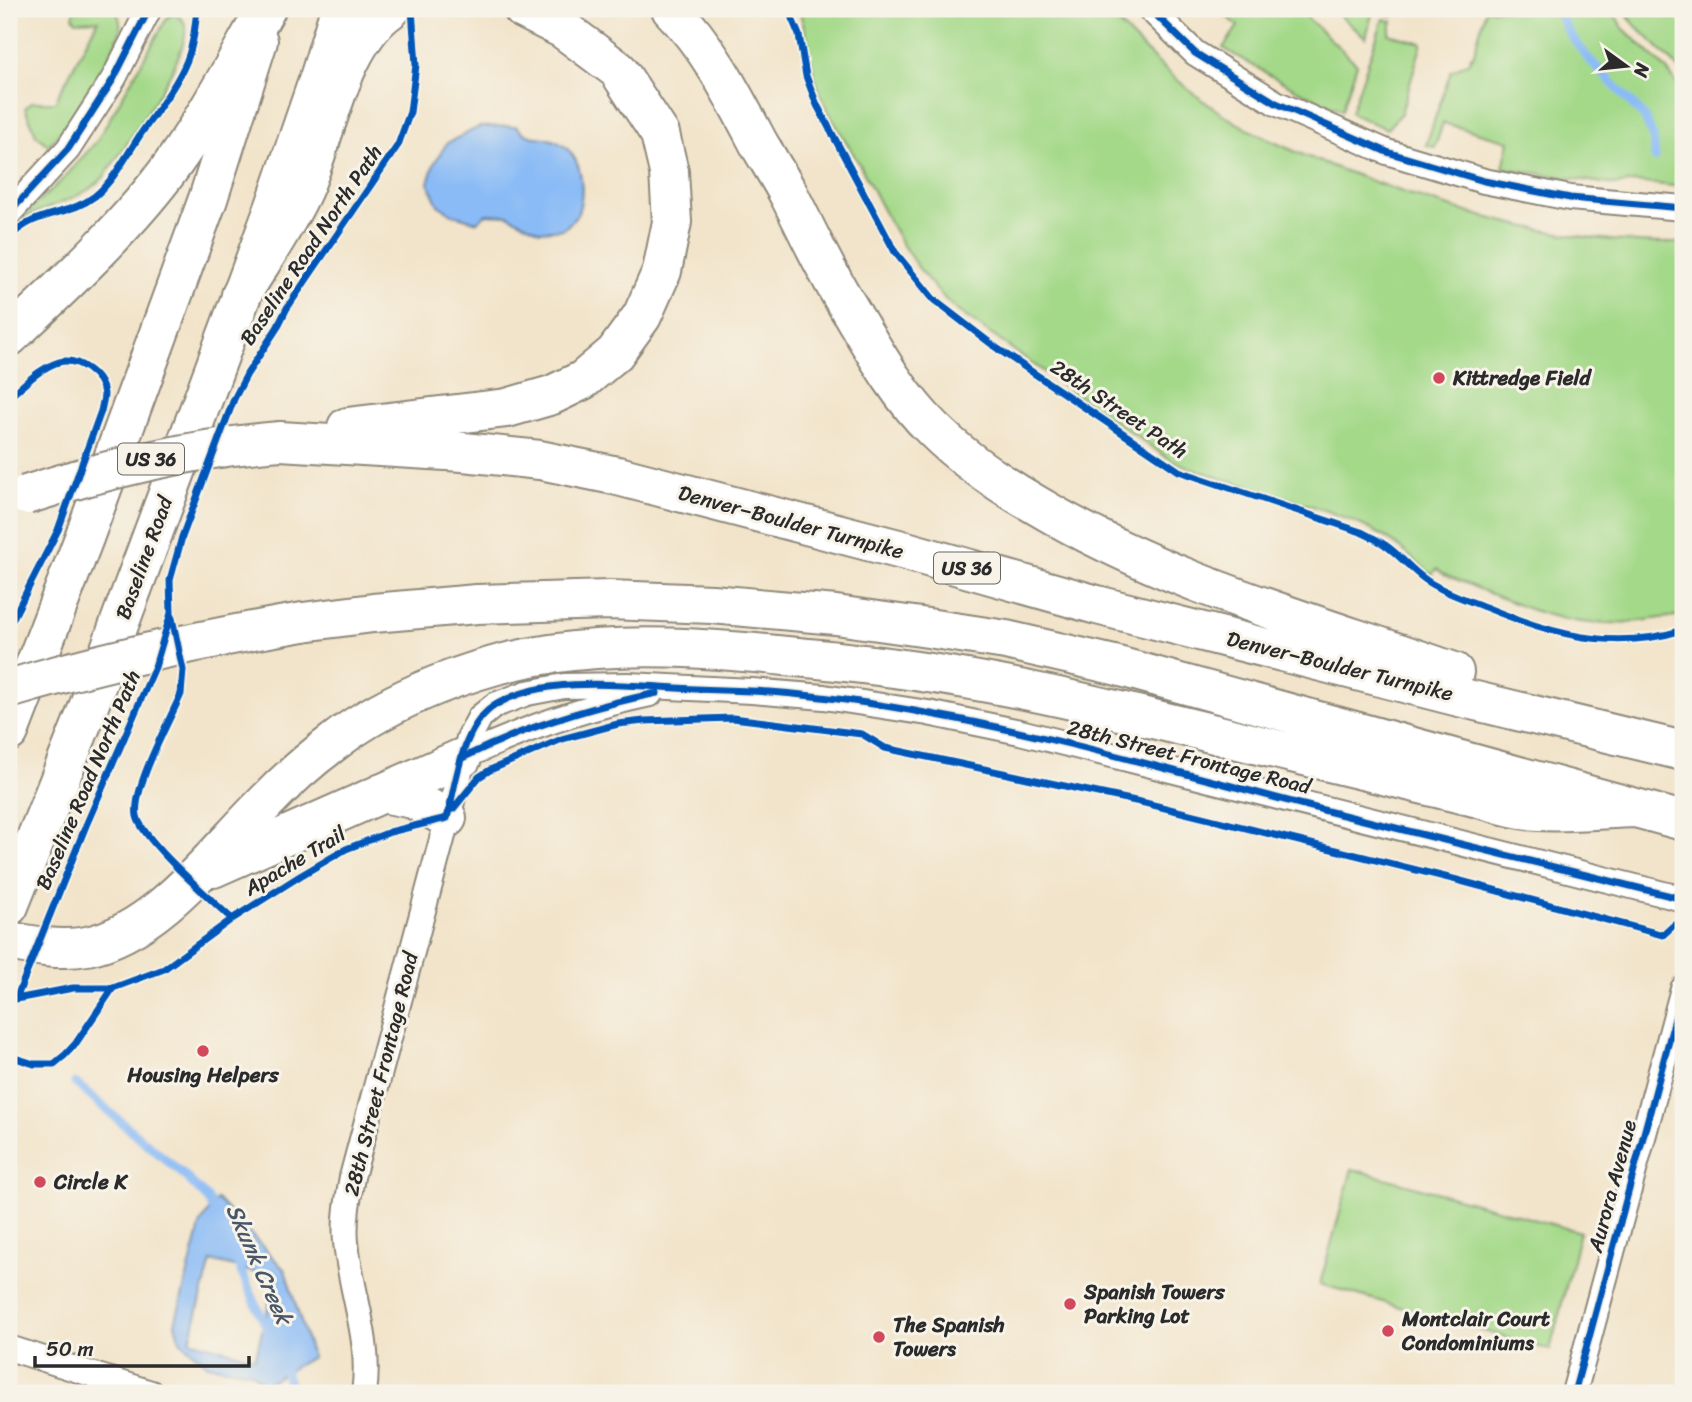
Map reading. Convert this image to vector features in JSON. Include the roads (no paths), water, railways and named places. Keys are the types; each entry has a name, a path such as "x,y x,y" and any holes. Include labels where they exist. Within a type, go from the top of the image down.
{"main road":[{"path":"9,337 102,245 172,166 197,129 267,9"},
{"path":"9,732 84,538 208,199 267,9"},
{"name":"Baseline Road","path":"9,906 85,716 284,180 340,9"},
{"path":"241,295 292,212 360,41 381,15 391,9"},
{"path":"280,441 362,424 507,408 552,395 583,380 615,353 642,316 662,271 672,222 668,172 660,134 618,70 563,29 523,9"},
{"path":"671,9 711,60 736,98 847,305 905,396 932,428 962,455 1005,486 1058,518 1131,556 1209,587 1647,741"},
{"path":"702,9 744,96 760,144"},
{"name":"Denver–Boulder Turnpike","path":"17,499 89,475 149,460 229,445 280,441 463,452 540,460 618,476 906,551 1097,605 1455,696 1647,741"},
{"path":"9,689 162,649 303,622 373,613 477,604 609,600 712,604 888,622 1006,640 1114,665 1683,821"},
{"path":"9,942 58,948 90,945 124,932 142,921 192,878 287,781 334,741 383,710 447,681 488,667 548,654 616,648 673,648 821,659 991,684 1116,710 1535,811 1634,808"},
{"name":"US 36","path":"1647,741 1683,751"},
{"path":"192,878 225,861 462,758"},
{"path":"382,793 413,799 447,818"}],"street":[{"path":"9,214 68,149 114,78 149,9"},
{"path":"1150,9 1195,53 1276,103 1387,152 1484,181 1609,203 1683,208"},
{"name":"28th Street Frontage Road","path":"364,1393 366,1351 346,1242 347,1207 355,1165 469,738 480,717 495,705 527,693 585,684 752,691 824,698 986,725 1207,778 1683,899"},
{"name":"28th Street Frontage Road","path":"462,758 561,717 680,688"},
{"name":"Aurora Avenue","path":"1574,1393 1683,989"},
{"path":"9,1348 151,1393"}],"water":[{"path":"516,126 526,134 549,139 564,146 576,162 580,171 582,192 577,215 564,229 540,231 508,215 486,214 477,222 454,215 438,205 428,183 434,164 447,143 479,127"},
{"path":"217,1199 285,1270 312,1357 265,1384 251,1372 208,1365 180,1341 175,1324 201,1223","holes":["211,1261 276,1278 255,1358 190,1340"]}],"waterway":[{"path":"1557,9 1567,30 1587,57 1644,116 1653,137 1655,158"},
{"name":"Skunk Creek","path":"75,1083 183,1174 208,1199 216,1215"},
{"name":"Skunk Creek","path":"236,1260 269,1333"},
{"name":"Skunk Creek","path":"282,1362 292,1393"}],"place":[{"name":"Kittredge Field","path":"1439,378"},
{"name":"Housing Helpers","path":"203,1051"},
{"name":"Circle K","path":"40,1182"},
{"name":"Spanish Towers Parking Lot","path":"1070,1304"},
{"name":"Montclair Court Condominiums","path":"1388,1331"},
{"name":"The Spanish Towers","path":"879,1337"}]}
